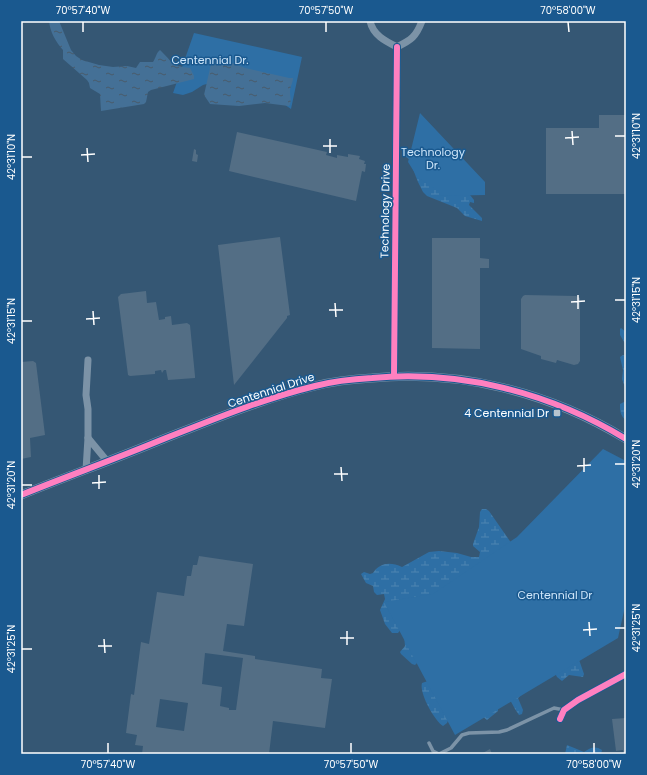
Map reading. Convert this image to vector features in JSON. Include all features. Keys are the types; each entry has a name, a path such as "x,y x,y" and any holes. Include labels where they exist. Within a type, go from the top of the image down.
{"street":[{"path":"370,21 376,35 385,42 397,46 411,40 418,32 422,21"},
{"name":"Technology Drive","path":"394,376 397,46"},
{"path":"86,470 88,438 88,409 86,395 88,360"},
{"name":"Centennial Drive","path":"21,495 254,404 287,393 317,385 394,376 428,376 463,380 514,390 567,408 607,427 626,439"},
{"path":"88,438 107,461"},
{"path":"560,719 564,710 578,700 626,674"}],"lane":[{"path":"429,743 433,751 440,754 451,748 462,735 469,733 499,732 507,730 554,708 564,710"}],"green space":[{"name":"Centennial Dr.","path":"194,33 302,57 291,109 278,100 214,82 203,85 192,92 183,95 173,93"},
{"name":"Technology Dr.","path":"420,113 485,182 485,195 440,196 440,193 418,178 408,162"},
{"path":"407,151 411,151 459,181 474,200 474,203 470,202 469,205 482,218 482,221 465,216 457,208 427,196 423,192 418,182 409,159 406,157"},
{"path":"621,328 626,332 626,345 620,335"},
{"path":"623,355 626,356 626,390 622,379 623,370 620,357"},
{"path":"626,401 626,420 621,415 620,404"},
{"name":"Centennial Dr","path":"603,449 626,461 626,602 618,638 455,735 384,602 433,594 517,537"},
{"path":"482,509 489,511 514,547 576,651 584,674 583,677 569,675 562,681 557,677 553,669 518,698 523,710 522,714 519,715 509,698 498,708 498,711 487,720 481,715 449,718 447,723 443,726 439,723 432,712 423,693 422,683 431,680 417,663 415,665 412,664 401,654 400,652 405,646 404,635 401,629 398,633 392,633 385,624 380,610 385,599 384,594 377,595 374,592 373,586 366,583 361,574 364,572 370,574 373,573 376,569 386,564 394,564 402,567 429,552 439,551 479,557 480,552 473,546 473,544 479,527 480,512"},
{"path":"567,745 584,752 595,747 602,750 601,754 565,754"}],"water":[{"path":"49,21 59,21 71,50 82,60 99,65 113,67 127,66 136,68 140,62 153,62 160,50 175,65 190,68 194,79 151,90 148,92 146,102 144,104 101,111 100,94 90,88 87,80 63,59 63,50 54,37"},
{"path":"215,61 232,63 245,68 293,78 290,90 291,101 289,106 265,103 239,106 210,104 204,95 211,64"}],"building":[{"path":"599,115 626,115 626,194 546,194 546,128 599,128"},
{"path":"237,132 327,152 326,155 337,158 337,155 348,157 348,154 360,156 359,159 365,161 364,164 366,164 365,172 362,171 356,201 229,171"},
{"path":"194,149 198,155 197,162 192,161"},
{"path":"280,237 290,315 287,316 287,318 234,385 218,245"},
{"path":"432,238 480,238 480,258 489,259 489,268 480,268 480,349 432,348"},
{"path":"146,291 147,303 156,302 159,320 171,316 172,325 187,323 190,325 195,378 168,380 166,370 162,373 161,370 155,371 155,374 128,375 118,297 121,294"},
{"path":"525,295 576,296 580,298 580,361 578,364 574,365 557,360 556,363 541,359 541,356 521,349 521,299"},
{"path":"33,361 36,363 45,435 30,438 31,457 21,459 21,362"},
{"path":"199,556 253,564 244,626 227,624 223,651 255,656 255,659 322,669 321,678 332,679 325,728 273,721 269,754 142,754 143,746 135,745 137,735 126,733 131,694 134,695 141,642 149,644 157,592 184,596 187,576 191,576 193,565 197,565","holes":["205,653 243,658 236,710 229,710 229,708 220,706 222,687 202,684","160,699 188,703 184,731 156,727"]},
{"path":"626,718 626,754 623,754 623,750 616,751 612,719"},
{"path":"490,749 492,754 481,754"}],"cycle path":[{"path":"394,376 397,47"},
{"path":"21,495 256,404 322,384 358,379 405,376 438,378 471,381 504,388 535,397 566,409 597,423 626,439"},
{"path":"560,719 564,710 578,700 626,674"}],"place":[{"name":"4 Centennial Dr","path":"557,413"}]}
